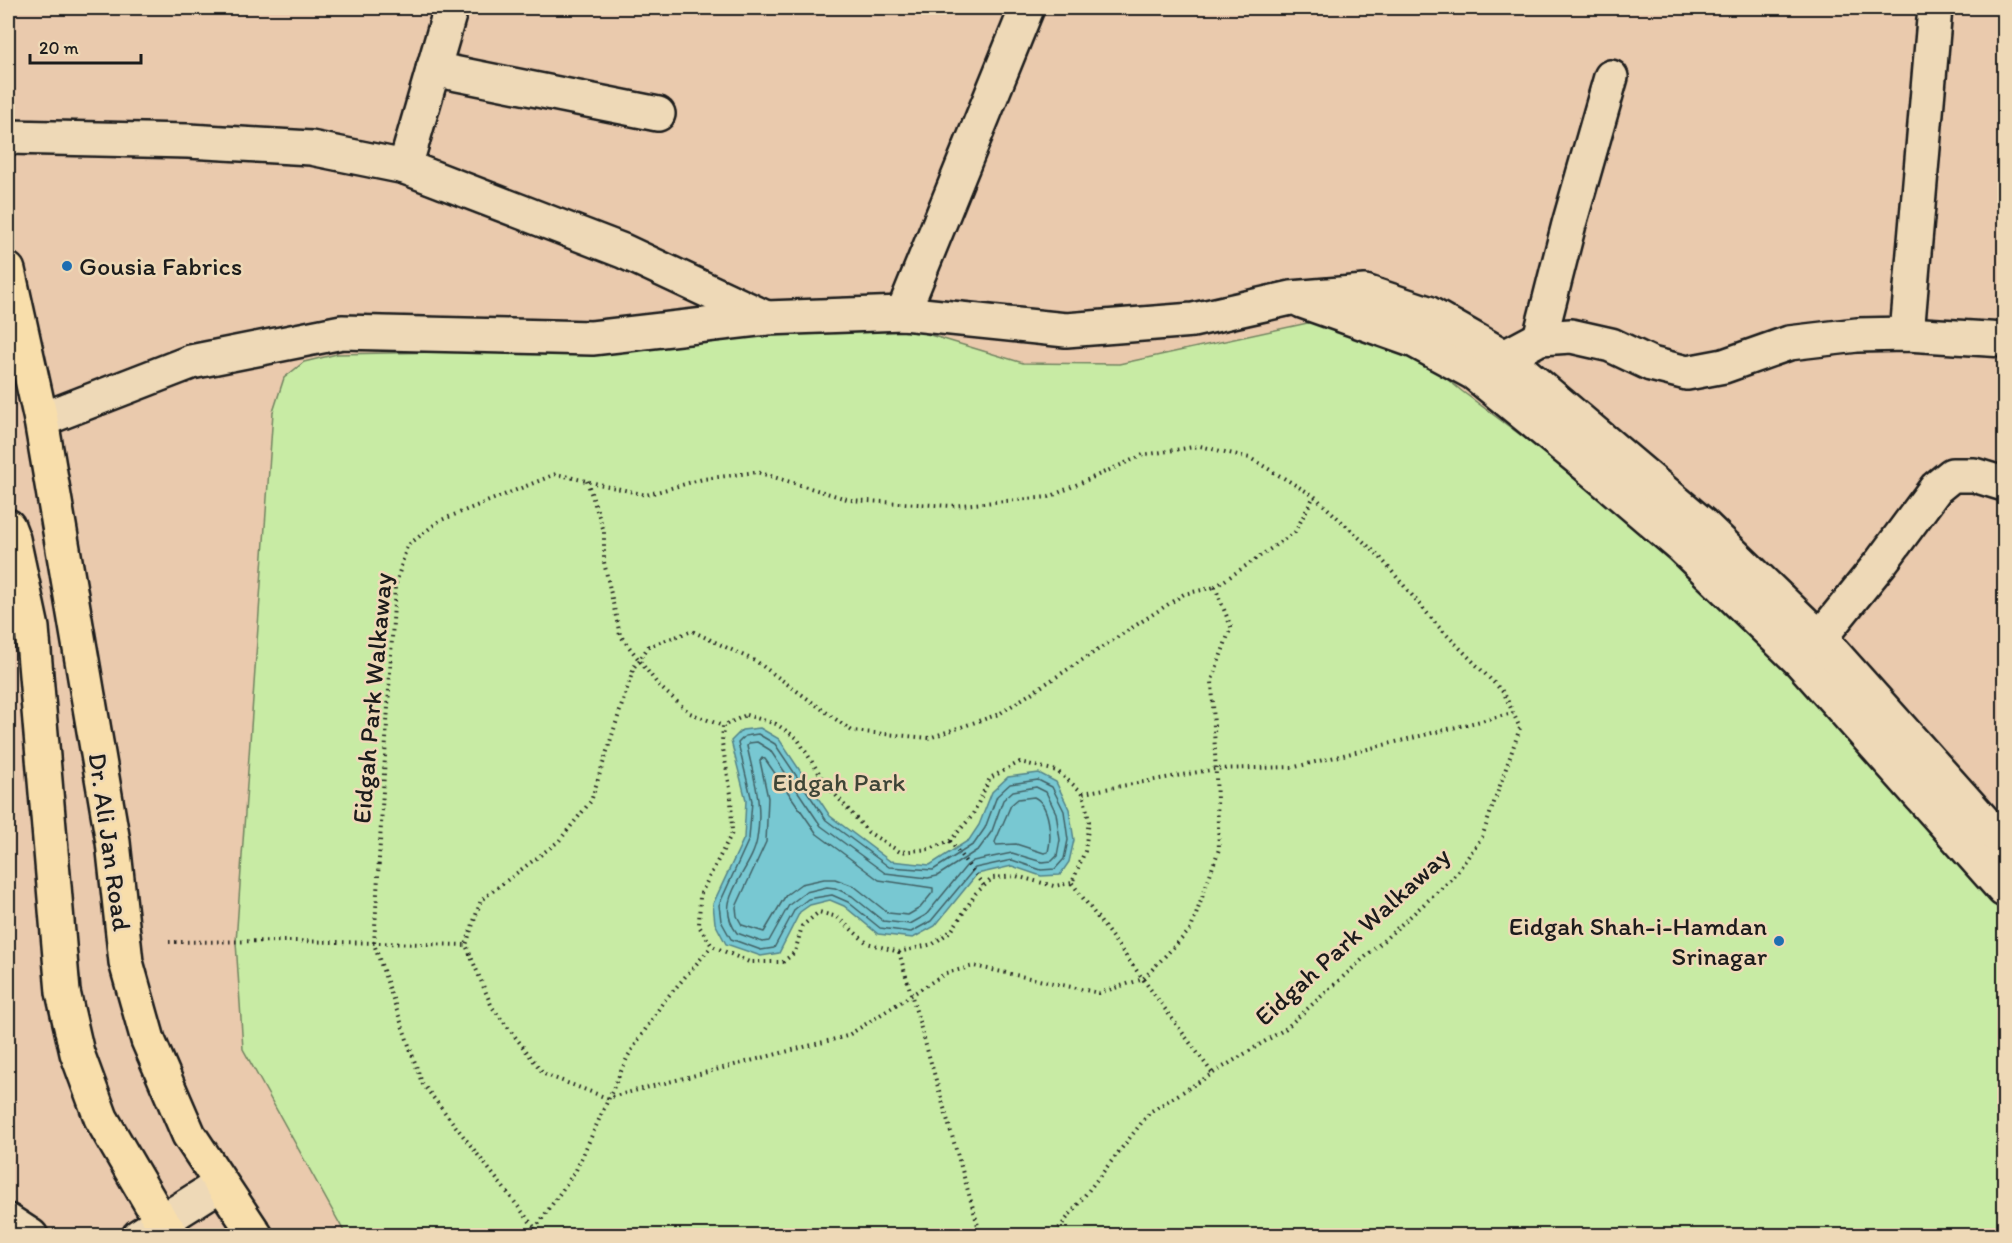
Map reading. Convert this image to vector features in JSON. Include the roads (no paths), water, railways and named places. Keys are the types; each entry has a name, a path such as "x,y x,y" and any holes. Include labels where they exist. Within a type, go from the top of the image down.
{"main road":[{"name":"Dr. Ali Jan Road","path":"8,270 41,420 113,842 126,962 148,1040 189,1135 256,1236"},
{"path":"8,526 14,539 32,628 63,992 77,1053 101,1118 158,1231"}],"street":[{"path":"405,167 451,8"},
{"path":"903,313 1027,8"},
{"path":"1906,333 1935,8"},
{"path":"433,69 658,114"},
{"path":"1540,338 1569,224 1611,77"},
{"path":"8,137 188,141 311,148 405,167 623,251 766,318"},
{"path":"41,420 191,362 342,332 592,338 766,318 903,313 1066,330 1193,320 1292,298 1365,292 1428,314 1505,357 1701,523 1811,650 2004,890"},
{"path":"1292,298 1415,342 1474,373 1681,546 1811,650 2004,844"},
{"path":"1474,373 1540,338 1571,336 1611,345 1651,364 1687,373 1724,366 1789,343 1857,335 1906,333 2004,340"},
{"path":"1811,650 1882,561 1936,488 1952,475 1974,475 2004,484"},
{"path":"158,1231 221,1184"},
{"path":"8,1221 31,1236"}],"water":[{"path":"760,728 779,739 830,816 890,861 930,865 969,840 979,825 992,792 1008,777 1039,773 1056,782 1069,809 1074,840 1069,862 1060,875 1041,876 1012,866 977,874 935,926 913,938 878,934 844,906 830,900 810,905 800,912 779,953 761,956 726,944 715,923 713,904 744,838 746,800 731,741 742,730"}],"place":[{"name":"Gousia Fabrics","path":"67,266"},
{"name":"Eidgah Shah-i-Hamdan Srinagar","path":"1779,941"}],"park label":[{"name":"Eidgah Park","path":"839,782"}]}
